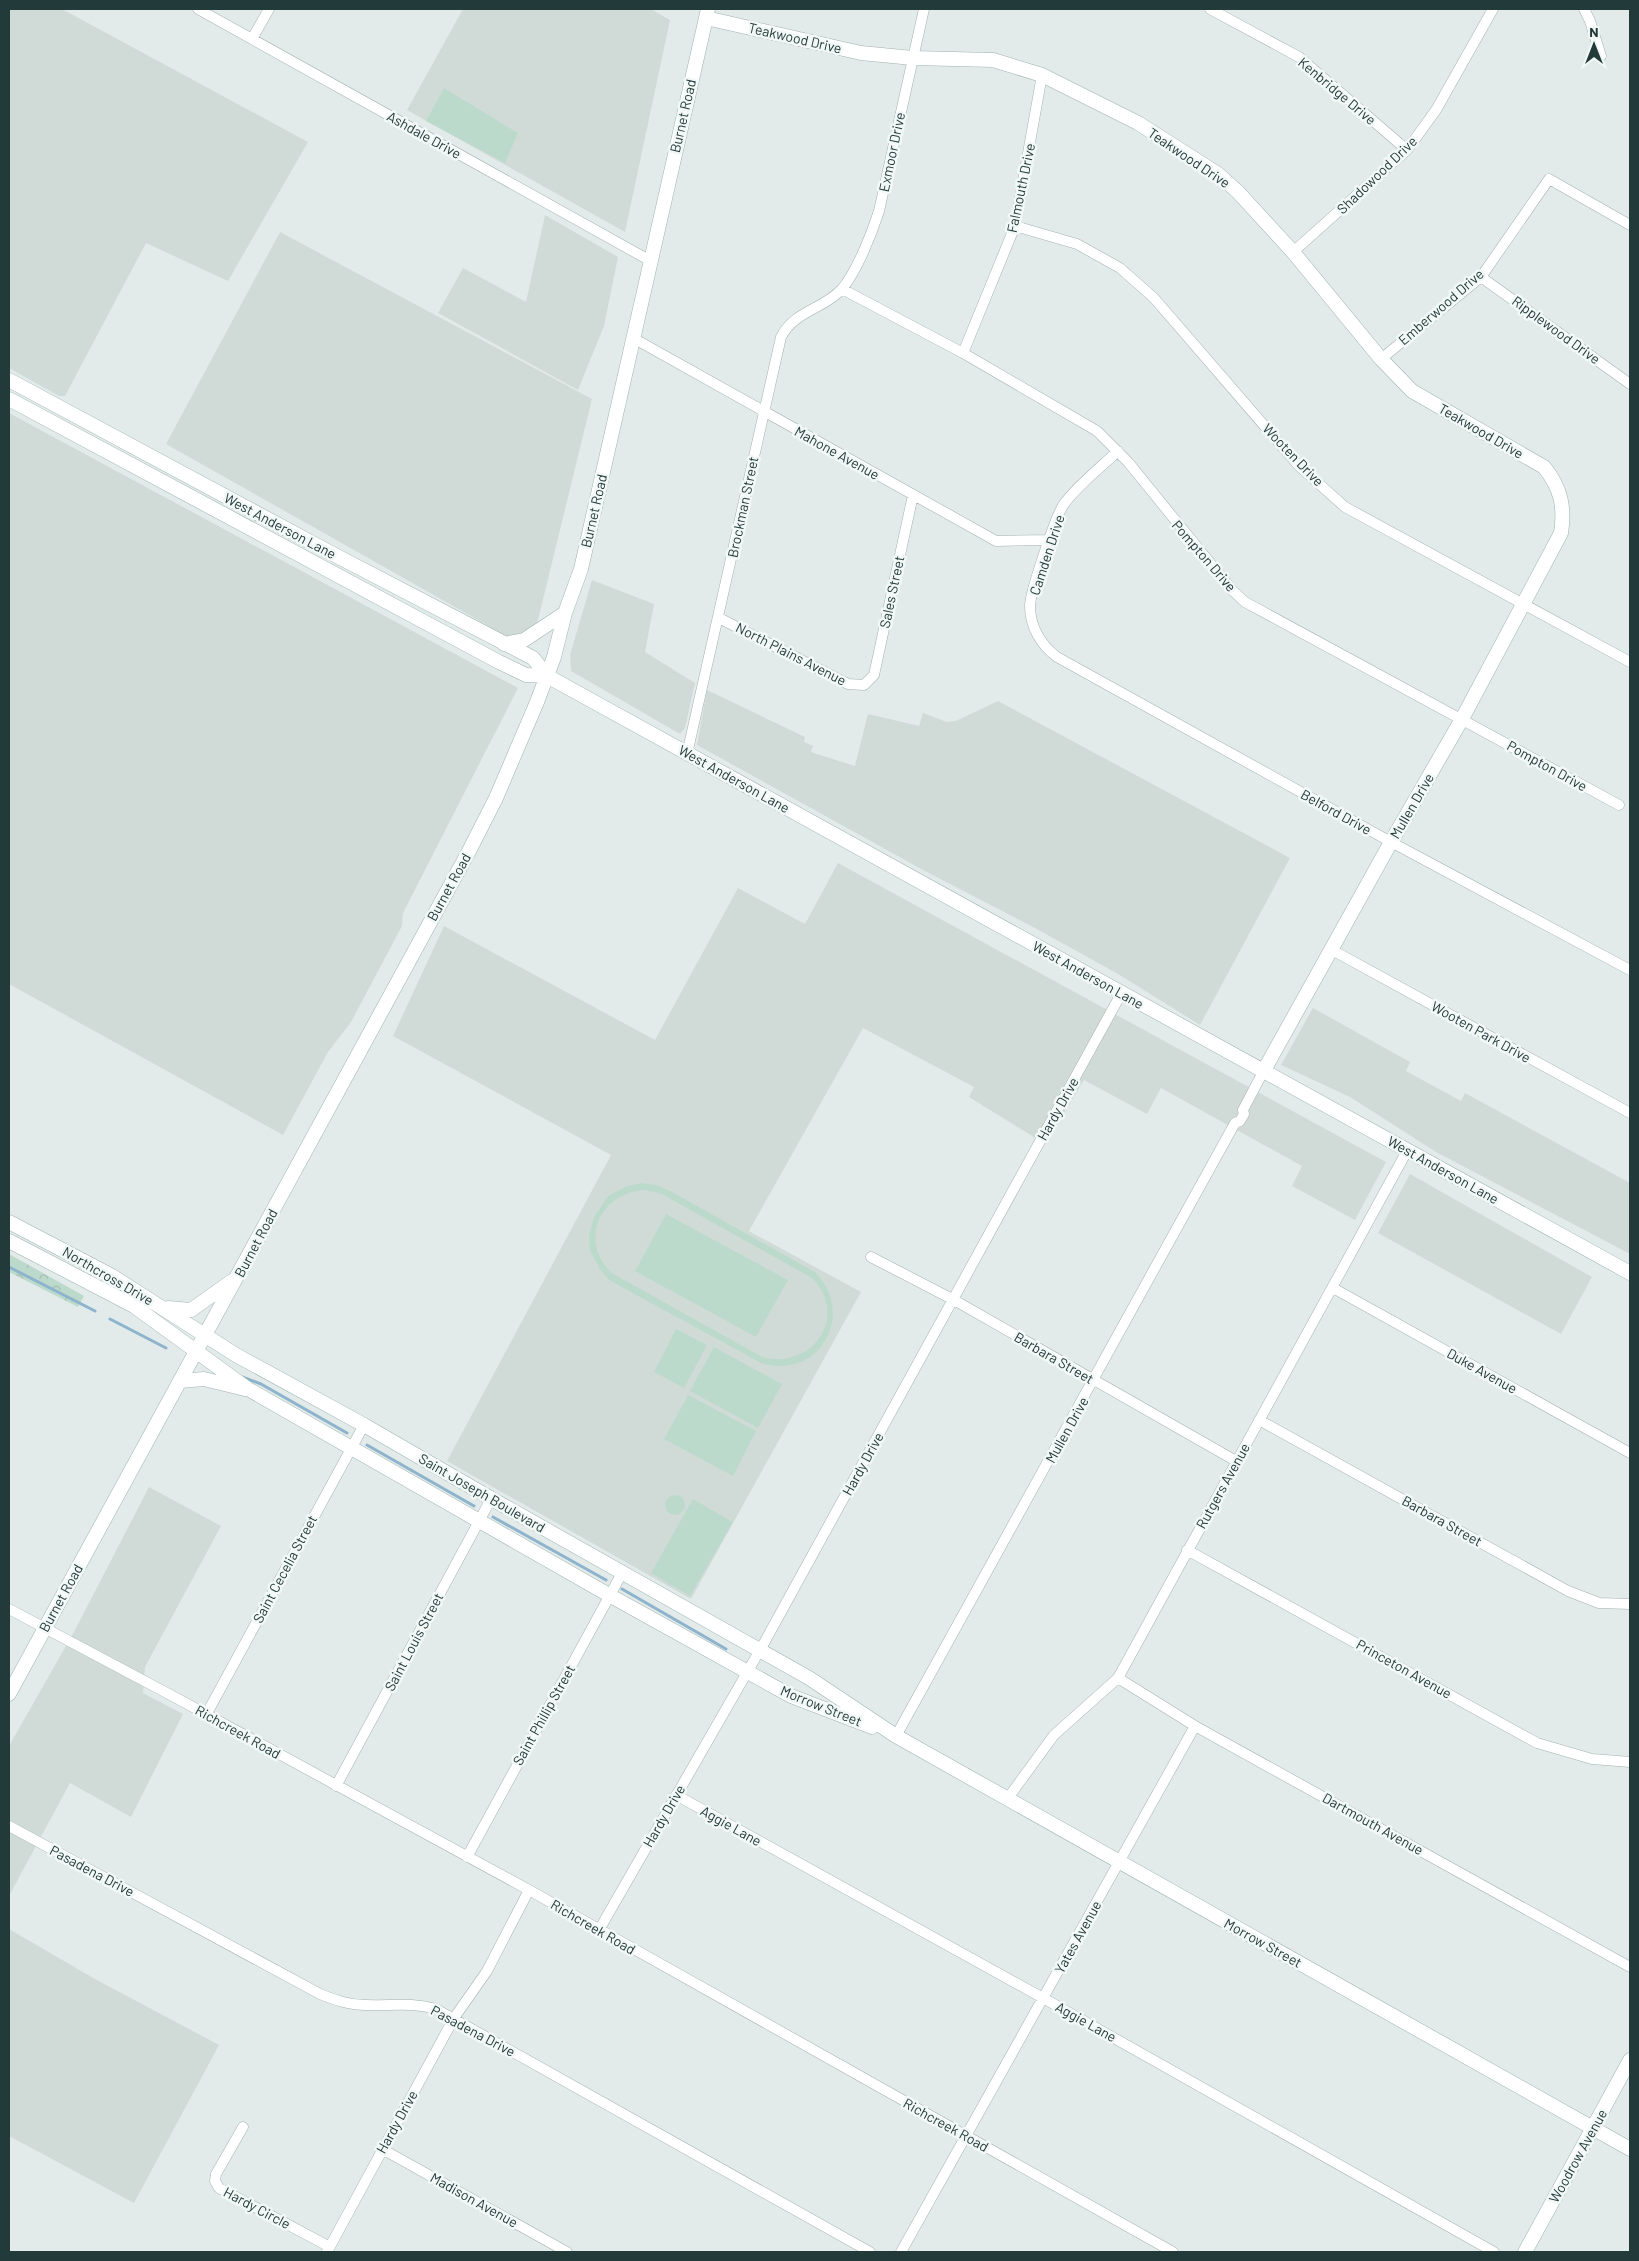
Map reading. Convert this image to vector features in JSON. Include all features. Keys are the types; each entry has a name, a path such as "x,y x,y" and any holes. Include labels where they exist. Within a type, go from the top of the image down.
{"street":[{"name":"Ashdale Drive","path":"198,9 649,260"},
{"path":"252,39 269,9"},
{"name":"Exmoor Drive","path":"842,288 872,234 924,9"},
{"name":"Kenbridge Drive","path":"1210,9 1298,58 1407,150"},
{"name":"Shadowood Drive","path":"1293,252 1407,150 1436,110 1493,9"},
{"path":"1584,9 1590,21 1601,56"},
{"name":"Teakwood Drive","path":"707,13 838,49 913,58 993,60 1042,75 1138,123 1218,174 1293,252 1380,359 1412,391 1544,467 1554,479 1561,496"},
{"name":"Burnet Road","path":"9,1694 468,853 500,789 547,676 565,613 581,569 649,260 707,13"},
{"name":"Falmouth Drive","path":"963,353 1016,226 1042,75"},
{"name":"Emberwood Drive","path":"1380,359 1481,276 1549,179 1630,225"},
{"name":"Wooten Drive","path":"1016,226 1076,244 1120,268 1154,298 1299,466 1345,507 1630,662"},
{"name":"Ripplewood Drive","path":"1481,276 1630,384"},
{"name":"Pompton Drive","path":"842,288 963,353 1097,431 1118,451 1232,590 1245,602 1619,805"},
{"name":"Brockman Street","path":"687,754 782,337 786,327 842,288"},
{"name":"Mahone Avenue","path":"633,338 996,541 1049,540"},
{"name":"West Anderson Lane","path":"9,380 320,547 533,658 547,676 1630,1273"},
{"path":"9,391 26,400 40,396"},
{"name":"West Anderson Lane","path":"9,399 526,675 547,676"},
{"path":"92,443 99,428"},
{"name":"Camden Drive","path":"1045,648 1035,631 1030,605 1049,540 1063,505 1118,451"},
{"name":"Sales Street","path":"864,685 874,675 913,496"},
{"name":"Mullen Drive","path":"896,1736 1094,1382 1235,1123 1240,1121 1244,1114 1243,1110 1391,842 1462,720 1524,605 1561,533 1564,514 1561,496"},
{"path":"313,561 320,547"},
{"path":"504,644 524,640 565,613"},
{"name":"North Plains Avenue","path":"719,618 848,684 864,685"},
{"name":"Belford Drive","path":"1045,648 1057,657 1391,842 1630,970"},
{"name":"Wooten Park Drive","path":"1332,950 1630,1113"},
{"name":"Hardy Drive","path":"599,1930 759,1651 1121,994"},
{"name":"Rutgers Avenue","path":"1008,1798 1054,1735 1118,1678 1407,1151"},
{"name":"Northcross Drive","path":"9,1222 112,1276 205,1335"},
{"path":"12,1243 23,1230"},
{"name":"Northcross Drive","path":"12,1243 134,1306 197,1351"},
{"name":"Barbara Street","path":"871,1257 954,1300 1094,1382 1236,1461"},
{"path":"163,1307 191,1310 238,1277"},
{"name":"Duke Avenue","path":"1333,1288 1630,1453"},
{"name":"Saint Joseph Boulevard","path":"205,1335 236,1356 364,1425 759,1651"},
{"name":"Saint Joseph Boulevard","path":"197,1351 248,1389 479,1522 747,1672"},
{"path":"180,1382 204,1379 248,1389"},
{"name":"Barbara Street","path":"1259,1420 1568,1591 1600,1603 1630,1604"},
{"name":"Saint Cecelia Street","path":"206,1715 364,1425"},
{"name":"Saint Louis Street","path":"336,1786 491,1499"},
{"name":"Princeton Avenue","path":"1187,1550 1537,1743 1585,1757 1630,1762"},
{"name":"Saint Phillip Street","path":"467,1857 622,1573"},
{"name":"Richcreek Road","path":"9,1609 529,1890 1173,2252"},
{"name":"Morrow Street","path":"759,1651 809,1678 896,1736 1630,2149"},
{"name":"Morrow Street","path":"747,1672 791,1696 896,1736"},
{"name":"Dartmouth Avenue","path":"1118,1678 1194,1726 1630,1967"},
{"name":"Yates Avenue","path":"901,2252 1120,1862 1194,1726"},
{"name":"Aggie Lane","path":"676,1795 1043,1998 1494,2252"},
{"name":"Pasadena Drive","path":"9,1826 320,1994 341,2002 364,2005 410,2003 424,2006 454,2018 870,2252"},
{"name":"Hardy Drive","path":"329,2250 454,2018 487,1971 529,1890"},
{"name":"Woodrow Avenue","path":"1525,2252 1630,2060"},
{"name":"Hardy Circle","path":"243,2127 216,2174 215,2181 219,2188 329,2250"},
{"name":"Madison Avenue","path":"382,2149 566,2252"}],"shaded area":[{"path":"9,9 62,9 308,142 228,281 146,243 65,396 59,396 9,368"},
{"path":"463,9 651,9 670,20 625,232 407,110"},
{"path":"545,215 618,257 604,326 578,390 438,313 463,268 526,302"},
{"path":"280,232 592,399 536,628 510,638 166,444"},
{"path":"9,413 518,688 403,913 402,926 351,1022 328,1052 283,1135 9,984"},
{"path":"592,580 654,604 645,652 695,683 685,728 680,734 571,671 570,655"},
{"path":"707,690 805,737 804,742 813,746 811,752 855,766 868,714 919,726 923,713 947,722 956,721 998,701 1290,858 1200,1025 1118,974 1035,928 923,870 697,745"},
{"path":"838,863 1386,1162 1355,1220 1292,1186 1302,1166 1161,1088 1147,1114 1084,1080 1045,1144 969,1097 974,1087 863,1028 749,1231 861,1292 691,1599 447,1461 611,1155 393,1036 444,926 655,1040 738,888 805,924"},
{"path":"1313,1008 1410,1062 1406,1071 1461,1101 1465,1093 1630,1183 1630,1254 1436,1152 1350,1097 1281,1065"},
{"path":"1410,1174 1592,1277 1561,1334 1378,1233"},
{"path":"149,1487 221,1526 145,1667 143,1693 183,1714 131,1817 70,1783 9,1896 9,1746 75,1630"},
{"path":"9,1929 95,1979 219,2045 134,2203 9,2136"}],"green space":[{"path":"444,88 518,133 505,163 426,121"},
{"path":"641,1183 657,1185 815,1272 827,1289 832,1306 832,1324 826,1340 815,1353 800,1362 782,1366 761,1363 608,1279 590,1251 589,1236 594,1217 608,1196 625,1187","holes":["644,1190 660,1193 812,1278 823,1293 827,1309 826,1324 820,1337 810,1348 796,1356 780,1359 762,1357 612,1273 602,1260 596,1247 596,1233 599,1221 606,1209 616,1200 629,1193"]},
{"path":"666,1214 788,1280 756,1337 635,1271"},
{"path":"9,1254 84,1296 78,1307 9,1272"},
{"path":"676,1329 707,1345 684,1388 654,1372"},
{"path":"714,1347 782,1384 758,1428 690,1391"},
{"path":"688,1395 756,1431 733,1476 664,1439"},
{"path":"675,1495 682,1498 685,1505 682,1512 675,1515 668,1512 665,1505 668,1498"},
{"path":"693,1499 733,1522 690,1596 651,1573"}],"waterway":[{"path":"9,1267 95,1311"},
{"path":"110,1319 166,1348"},
{"path":"242,1377 261,1384 347,1433"},
{"path":"367,1445 474,1506"},
{"path":"493,1517 606,1580"},
{"path":"622,1589 726,1649"}]}
